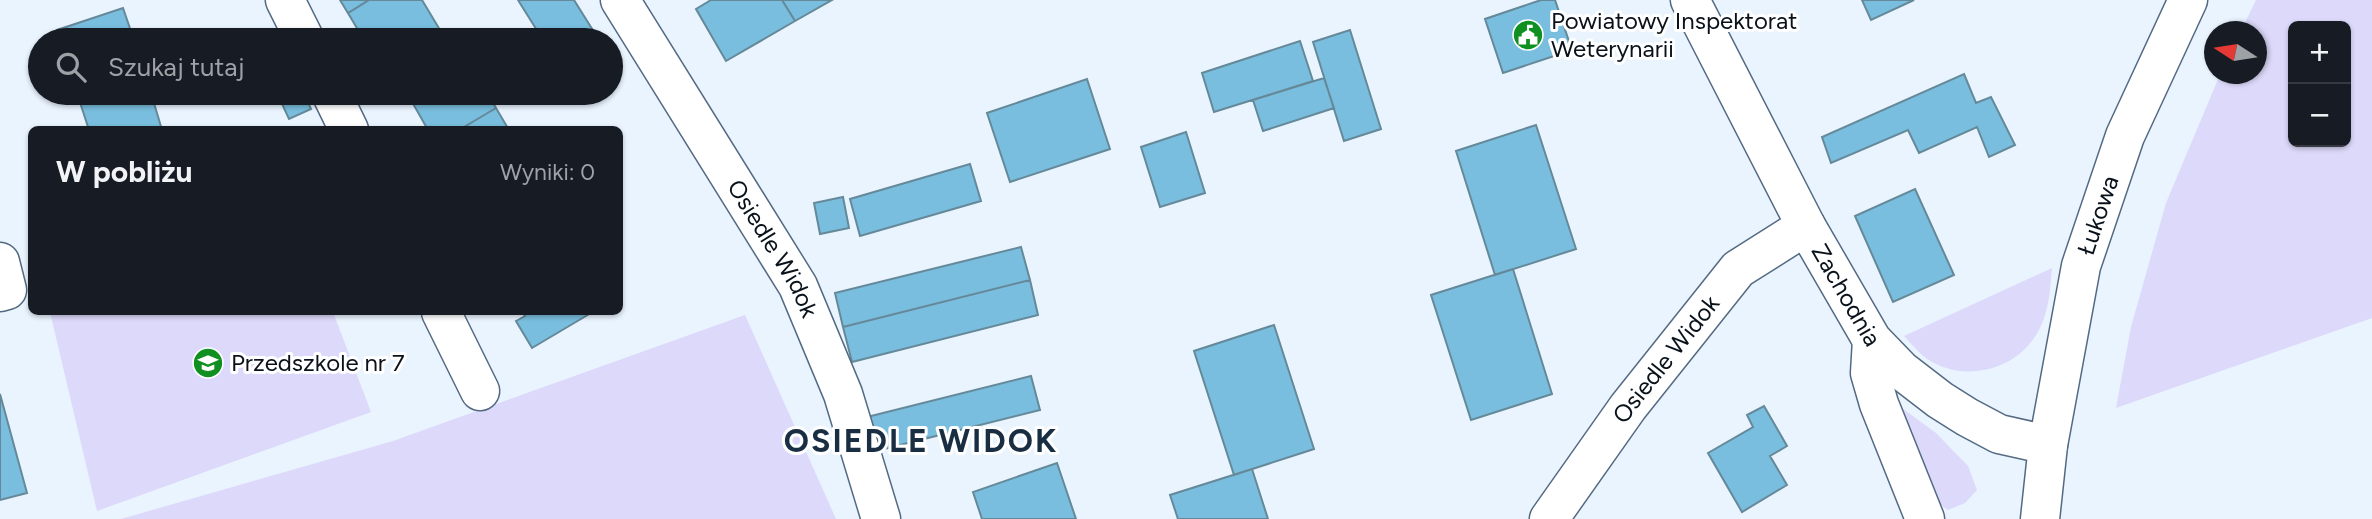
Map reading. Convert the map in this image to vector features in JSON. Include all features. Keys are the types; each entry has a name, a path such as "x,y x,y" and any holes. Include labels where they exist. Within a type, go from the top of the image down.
{"street":[{"path":"285,0 299,28"},
{"name":"Osiedle Widok","path":"620,0 798,286 842,394 881,519"},
{"name":"Zachodnia","path":"1690,0 1806,226 1872,340 1901,370 1967,417 1999,434 2049,445"},
{"name":"Łukowa","path":"2049,445 2081,266 2124,136 2188,0"},
{"path":"337,105 347,126"},
{"name":"Osiedle Widok","path":"1549,519 1628,407 1738,269 1806,226"},
{"path":"0,262 7,290 0,292"},
{"path":"442,315 480,391"},
{"path":"1872,340 1870,373 1925,519"},
{"path":"2040,519 2049,445"}],"shaded area":[{"path":"2256,0 2372,0 2372,318 2116,408 2131,327 2166,203 2216,84 2267,84 2267,21 2246,21"},
{"path":"2052,268 2044,319 2027,346 2005,363 1978,371 1950,369 1927,359 1904,336"},
{"name":"Przedszkole nr 7","path":"51,315 334,315 371,412 97,511"},
{"path":"745,315 836,519 121,519 393,441"},
{"path":"1891,400 1936,433 1968,466 1977,490 1965,503 1948,510 1930,497"}],"building":[{"path":"340,0 369,0 348,13"},
{"path":"369,0 422,0 439,28 357,28 348,13"},
{"path":"518,0 574,0 592,28 536,28"},
{"path":"711,0 782,0 795,21 726,61 696,9"},
{"path":"782,0 832,0 795,21"},
{"name":"Powiatowy Inspektorat Weterynarii","path":"1541,0 1555,0 1572,50 1503,73 1485,19"},
{"path":"1862,0 1914,0 1871,20"},
{"path":"123,8 130,28 63,28"},
{"path":"1350,30 1381,129 1344,141 1313,42"},
{"path":"1300,41 1313,81 1214,112 1202,73"},
{"path":"1964,74 1976,103 1991,97 2015,145 1989,157 1977,127 1919,153 1908,130 1831,163 1822,137"},
{"path":"1324,78 1334,108 1263,131 1253,100"},
{"path":"1087,79 1110,149 1010,182 987,113"},
{"path":"81,105 155,105 161,126 88,126"},
{"path":"283,105 309,105 311,109 289,119"},
{"path":"414,105 494,105 496,108 466,126 426,126"},
{"path":"496,108 507,126 466,126"},
{"path":"1536,125 1576,249 1495,275 1456,151"},
{"path":"1186,132 1205,193 1160,207 1141,147"},
{"path":"970,164 981,201 860,236 850,199"},
{"path":"1915,189 1954,275 1893,302 1855,216"},
{"path":"843,197 849,228 820,234 814,203"},
{"path":"1021,247 1030,280 843,327 835,293"},
{"path":"1513,269 1552,394 1471,420 1431,295"},
{"path":"1030,280 1038,315 852,362 843,327"},
{"path":"588,315 532,348 516,321 525,316"},
{"path":"1274,325 1314,449 1234,475 1194,351"},
{"path":"1031,376 1040,410 876,451 867,417"},
{"path":"0,394 27,493 0,500"},
{"path":"1764,406 1787,446 1770,456 1787,485 1742,512 1708,453 1753,427 1747,415"},
{"path":"1057,463 1076,519 982,519 973,492"},
{"path":"1252,469 1268,519 1178,519 1170,495"}],"place":[{"name":"Powiatowy Inspektorat Weterynarii","path":"1528,35"},
{"name":"Przedszkole nr 7","path":"208,363"}],"district":[{"name":"OSIEDLE WIDOK","path":"921,441"}]}
